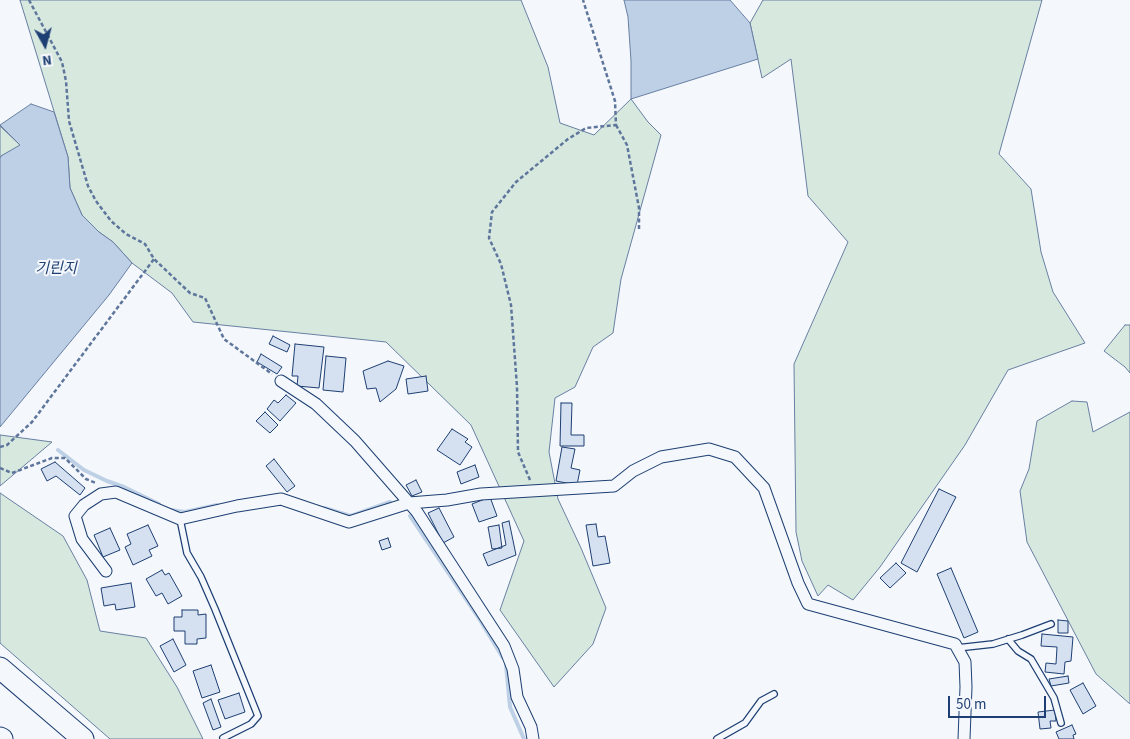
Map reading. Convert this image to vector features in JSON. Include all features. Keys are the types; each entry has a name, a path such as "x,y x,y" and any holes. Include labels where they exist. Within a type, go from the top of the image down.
{"highway":[{"path":"0,668 83,739"}],"street":[{"path":"281,381 316,404 355,441 417,512 504,646 513,669 517,697 530,726 533,739"},
{"path":"106,571 82,539 75,516 84,505 101,494 116,492 180,519 237,506 281,499 349,522 409,503 448,500 480,494 614,486 633,471 661,457 709,449 735,457 764,488 798,583 808,604 956,644 965,662 964,739"}],"lane":[{"path":"180,519 187,553 215,608 258,716 251,724 223,738"},
{"path":"957,648 993,644 1051,624"},
{"path":"1008,639 1018,651 1031,659 1054,698 1061,723"},
{"path":"717,739 746,723 761,701 774,694"}],"path":[{"path":"29,0 62,62 66,81 69,121 88,186 96,201 112,221 126,234 145,244 154,259 190,293 205,298 224,339 281,381"},
{"path":"583,0 615,101 616,125 627,145 639,208 639,228"},
{"path":"534,491 518,452 517,387 511,305 501,264 489,238 492,212 516,182 568,139 586,128 616,125"},
{"path":"0,447 7,445 32,422 154,259"},
{"path":"0,468 12,473 52,458 65,458 86,479 116,492"}],"shaded area":[{"path":"20,0 521,0 548,67 560,123 594,135 631,99 648,122 661,135 621,279 613,333 593,347 575,387 555,398 549,452 558,499 606,608 593,644 554,687 500,610 524,541 471,425 386,342 193,322 172,293 132,263 113,242 99,232 82,215 70,188 68,157"},
{"path":"763,0 1042,0 999,154 1031,189 1041,252 1053,292 1085,343 1008,370 965,445 880,567 853,600 828,585 818,596 802,561 796,532 794,364 848,242 808,196 791,59 762,78 750,23"},
{"path":"0,126 21,146 0,158"},
{"path":"1125,325 1130,325 1130,373 1104,351"},
{"path":"1072,401 1087,402 1093,432 1130,412 1130,704 1096,674 1027,542 1020,491 1029,469 1037,421"},
{"path":"0,435 52,442 0,486"},
{"path":"0,493 63,536 87,580 100,631 146,638 177,687 203,739 110,739 0,643"}],"water":[{"path":"624,0 730,0 750,23 758,59 631,99 628,17"},
{"name":"기린지","path":"31,104 54,112 68,157 70,188 82,215 99,232 113,242 132,263 109,295 0,427 0,158 20,145 0,125"}],"building":[{"path":"273,336 290,345 287,352 269,344"},
{"path":"295,344 324,347 319,388 297,386 298,376 292,376"},
{"path":"261,354 282,367 277,374 257,362"},
{"path":"326,356 346,358 343,392 323,390"},
{"path":"388,361 404,366 396,389 380,402 376,388 367,389 363,371"},
{"path":"426,376 428,391 408,394 406,379"},
{"path":"286,395 296,403 280,421 267,409 274,400 278,403"},
{"path":"561,403 572,403 571,435 584,435 584,446 560,446"},
{"path":"265,412 278,425 270,433 256,421"},
{"path":"452,429 468,439 465,442 472,447 460,465 437,450"},
{"path":"562,447 575,449 571,468 580,470 577,485 556,481"},
{"path":"274,459 295,486 287,492 266,466"},
{"path":"55,462 85,488 80,495 56,476 47,481 41,469"},
{"path":"475,465 479,477 461,484 457,472"},
{"path":"416,480 422,492 412,496 406,485"},
{"path":"939,489 956,497 917,572 901,563"},
{"path":"490,497 497,516 479,522 472,504"},
{"path":"439,508 454,537 443,543 428,513"},
{"path":"509,521 516,555 488,566 483,554 506,545 502,523"},
{"path":"596,524 598,537 605,536 610,563 593,566 586,525"},
{"path":"148,525 158,546 149,550 152,556 133,565 125,547 131,544 127,534"},
{"path":"499,525 502,548 492,549 488,527"},
{"path":"110,528 120,550 103,557 94,535"},
{"path":"388,538 391,547 382,550 379,541"},
{"path":"896,563 906,573 890,588 880,578"},
{"path":"951,568 978,632 964,638 937,574"},
{"path":"162,570 165,575 169,573 182,596 168,604 162,593 156,596 146,579"},
{"path":"131,583 135,607 116,610 115,604 104,606 101,588"},
{"path":"182,610 198,610 198,615 206,614 206,638 197,639 197,644 185,644 185,631 174,631 174,617 182,617"},
{"path":"1058,620 1068,621 1068,633 1058,633"},
{"path":"1042,634 1073,637 1071,661 1065,662 1064,674 1045,672 1046,663 1056,664 1057,647 1041,646"},
{"path":"173,639 186,665 174,672 160,646"},
{"path":"211,665 220,692 202,698 193,671"},
{"path":"1068,676 1069,683 1051,686 1049,679"},
{"path":"1083,683 1096,706 1083,714 1070,690"},
{"path":"239,693 245,712 225,719 218,700"},
{"path":"211,699 221,727 213,730 203,703"},
{"path":"1055,710 1056,721 1050,721 1051,728 1040,729 1038,712"},
{"path":"1072,725 1076,734 1073,735 1074,739 1059,739 1056,732"}],"waterway":[{"path":"58,450 84,470 159,504"},
{"path":"324,508 351,516 390,502"},
{"path":"170,510 185,512 217,505"},
{"path":"410,516 480,620 503,658"},
{"path":"506,665 510,707 524,739"}]}
